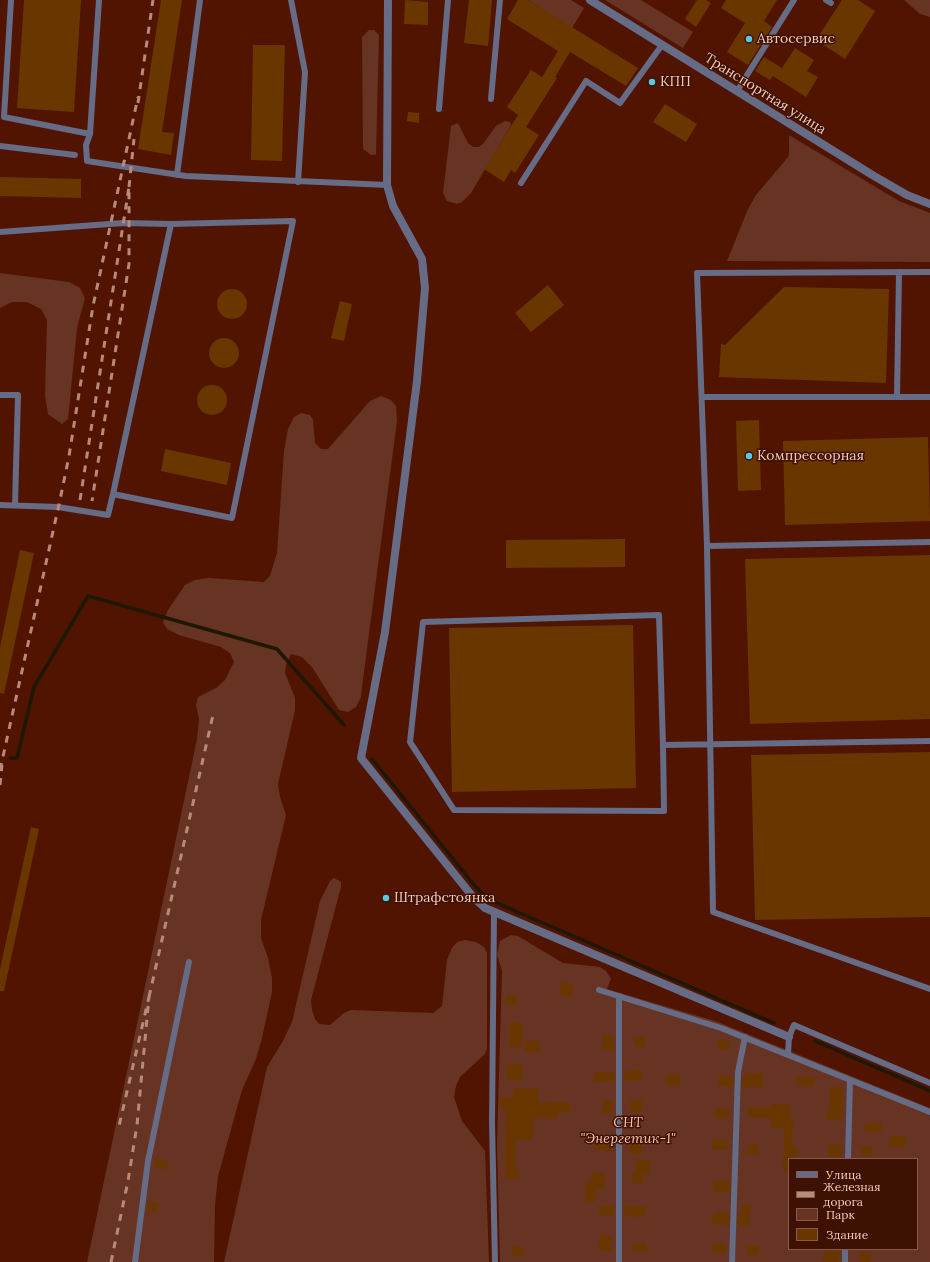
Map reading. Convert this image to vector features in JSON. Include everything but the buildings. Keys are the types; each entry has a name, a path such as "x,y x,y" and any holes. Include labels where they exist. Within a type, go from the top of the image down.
{"street":[{"path":"388,0 387,186 393,206 422,258 424,288 417,381 385,632 361,758 473,897 485,908 790,1037"},
{"name":"Транспортная улица","path":"590,0 896,189 930,204"}],"lane":[{"path":"11,0 4,117 90,134"},
{"path":"98,0 90,134 86,144 87,161 177,175 387,186"},
{"path":"177,175 200,0"},
{"path":"291,0 304,72 298,182"},
{"path":"439,109 448,0"},
{"path":"491,100 500,0"},
{"path":"737,91 794,0"},
{"path":"521,183 586,81 620,103 662,45"},
{"path":"0,146 74,155"},
{"path":"0,232 123,223 171,224 293,221 232,518 113,494"},
{"path":"0,505 58,506 108,514 171,224"},
{"path":"897,397 899,272"},
{"path":"930,272 697,273 707,546 713,912 930,989"},
{"path":"0,395 18,395 15,505"},
{"path":"702,397 930,397"},
{"path":"707,546 930,542"},
{"path":"659,615 663,745 664,811 454,810 410,742 423,622 659,615"},
{"path":"663,745 930,741"},
{"path":"494,912 492,1123 495,1262"},
{"path":"135,1262 148,1161 189,962"},
{"path":"599,990 711,1024 930,1112"},
{"path":"619,996 619,1262"},
{"path":"788,1054 790,1037 794,1025 930,1083"},
{"path":"732,1262 738,1072 745,1037"},
{"path":"848,1158 850,1080"},
{"path":"845,1250 845,1262"}],"green space":[{"path":"528,0 571,0 584,8 572,28"},
{"path":"605,0 641,0 693,32 683,48"},
{"path":"904,0 930,0 930,17 920,14"},
{"path":"369,30 374,30 379,35 376,155 371,155 363,149 362,37"},
{"path":"505,121 510,122 511,125 471,193 462,202 457,204 447,201 443,193 451,126 457,123 468,143 473,147 479,147 483,144 496,126"},
{"path":"789,135 899,201 930,213 930,262 727,261 748,209 756,195 789,156"},
{"path":"0,273 69,282 80,288 85,298 77,328 68,419 62,424 48,414 45,396 47,320 41,309 27,302 12,302 0,308"},
{"path":"381,396 391,400 396,406 397,421 361,697 356,707 348,712 339,710 312,667 302,657 291,654 286,665 285,673 295,698 295,710 278,784 280,797 286,815 261,920 261,938 268,958 272,978 272,992 256,1059 242,1090 218,1176 215,1205 214,1262 87,1262 197,739 199,719 196,705 198,697 216,688 225,680 234,662 230,653 221,647 179,635 167,629 163,622 168,610 185,585 195,580 209,578 264,582 270,576 277,553 284,451 288,429 294,417 301,413 310,415 313,420 315,443 321,449 328,449 370,401"},
{"path":"334,878 341,882 341,887 311,1000 315,1019 319,1024 330,1025 344,1013 351,1010 433,1013 442,1006 447,960 452,948 457,942 465,940 476,942 484,947 487,953 487,1049 485,1054 460,1077 456,1086 454,1097 462,1121 485,1151 489,1262 224,1262 267,1067 283,1041 292,1022 320,901 330,881"},
{"name":"СНТ \"Энергетик-1\"","path":"511,935 518,936 563,963 600,967 606,971 611,979 607,989 718,1022 930,1108 930,1262 500,1262 497,1144 502,971 497,954 500,941"}],"waterway":[{"path":"10,758 17,758 34,687 88,596 277,649 344,725"},
{"path":"372,759 475,886 490,900 774,1023"},
{"path":"815,1041 930,1091"}],"railway":[{"path":"138,103 153,0"},
{"path":"0,770 60,500 69,456 93,306 138,97"},
{"path":"129,187 134,139"},
{"path":"80,500 129,187 129,264 92,501"},
{"path":"149,997 213,715"},
{"path":"0,785 2,765"},
{"path":"111,1262 128,1181 137,1125 149,997 119,1126"}],"place":[{"name":"Автосервис","path":"749,39"},
{"name":"КПП","path":"652,82"},
{"name":"Компрессорная","path":"749,456"},
{"name":"Штрафстоянка","path":"386,898"}]}
